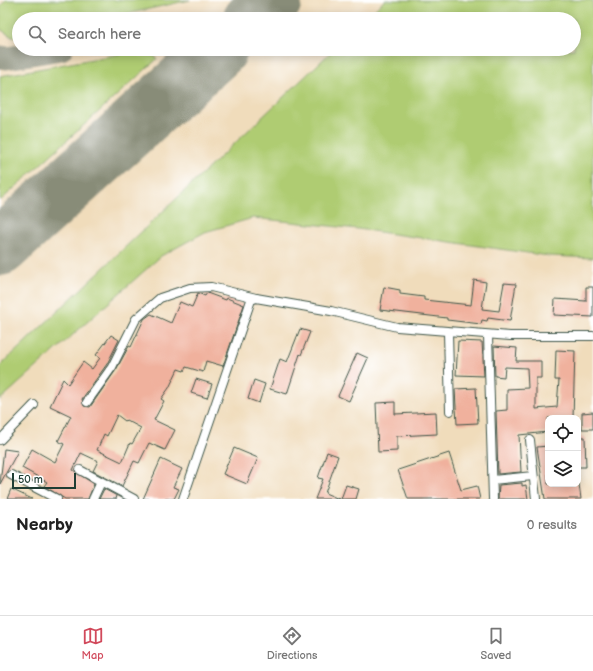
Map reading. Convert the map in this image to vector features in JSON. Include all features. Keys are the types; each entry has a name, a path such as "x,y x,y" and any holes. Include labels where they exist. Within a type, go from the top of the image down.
{"street":[{"path":"87,402 112,367 136,319 160,298 190,288 211,287 256,298 331,311 397,326 488,335 593,336"},
{"path":"183,499 251,300 256,298"},
{"path":"448,332 450,411"},
{"path":"488,335 493,499"},
{"path":"0,440 34,405"},
{"path":"530,440 536,499"},
{"path":"80,470 134,499"},
{"path":"11,475 57,499"},
{"path":"493,480 533,476"},
{"path":"93,499 102,482"},
{"path":"36,499 41,491"}],"green space":[{"path":"6,0 190,0 136,12 12,12 12,37 0,29 0,6"},
{"path":"385,0 593,0 593,258 549,256 358,229 253,218 205,232 161,256 0,400 0,366 327,56 581,56 581,12 372,12"},
{"path":"109,56 154,56 157,59 0,201 0,76"}],"building":[{"path":"474,280 486,282 482,309 499,311 504,283 516,284 510,321 488,318 487,321 482,320 481,324 447,320 447,318 380,310 384,287 400,290 400,294 424,297 424,300 471,305"},
{"path":"586,287 593,287 593,317 554,315 555,299 586,301"},
{"path":"198,293 205,296 207,293 226,300 227,298 244,305 223,366 206,361 203,372 186,367 184,371 178,369 169,388 161,399 164,401 154,420 175,430 165,450 149,443 139,463 134,461 122,486 93,471 98,461 81,453 73,470 94,484 88,499 65,499 44,486 47,482 22,468 32,449 55,462 64,444 58,441 71,416 50,406 63,379 68,384 83,362 92,369 100,358 96,355 111,335 119,340 107,364 82,399 84,406 90,407 116,370 129,346 131,347 144,319 151,314 171,323 180,302 192,307","holes":["117,415 125,421 126,420 141,428 132,444 130,443 122,462 97,450 104,434 107,436"]},
{"path":"300,329 310,332 301,355 300,354 287,394 270,389 280,359 287,362"},
{"path":"458,341 482,342 484,376 456,375"},
{"path":"494,346 517,348 516,361 541,361 541,378 536,378 536,409 557,407 559,380 555,380 556,350 575,351 573,415 545,415 545,432 519,435 521,472 498,474 496,411 507,410 507,389 528,388 527,368 505,367 504,377 495,376"},
{"path":"357,353 368,358 349,401 338,396"},
{"path":"196,379 212,384 207,398 191,393"},
{"path":"254,380 265,384 259,403 248,399"},
{"path":"476,388 478,423 457,424 455,389"},
{"path":"395,402 395,414 436,412 437,434 397,436 397,451 378,452 376,403"},
{"path":"593,412 593,429 582,429 582,413"},
{"path":"581,437 585,437 586,467 581,467"},
{"path":"545,446 545,487 579,487 581,499 545,499 537,447"},
{"path":"234,448 258,458 247,484 223,474"},
{"path":"4,449 18,451 0,484 0,483"},
{"path":"327,452 338,456 325,493 339,499 315,499 323,479 318,478"},
{"path":"449,453 461,490 477,486 480,499 408,499 398,470"},
{"path":"161,459 182,469 173,487 179,489 174,499 143,499"},
{"path":"522,483 522,486 526,485 528,499 498,499 499,485"},
{"path":"346,485 359,489 356,499 341,499"},
{"path":"11,489 32,499 7,499"},
{"path":"104,489 117,496 116,499 99,499"}],"taxiway":[{"path":"0,57 7,58 19,56"}],"runway":[{"path":"260,12 273,0"},
{"path":"0,247 211,56"}]}
